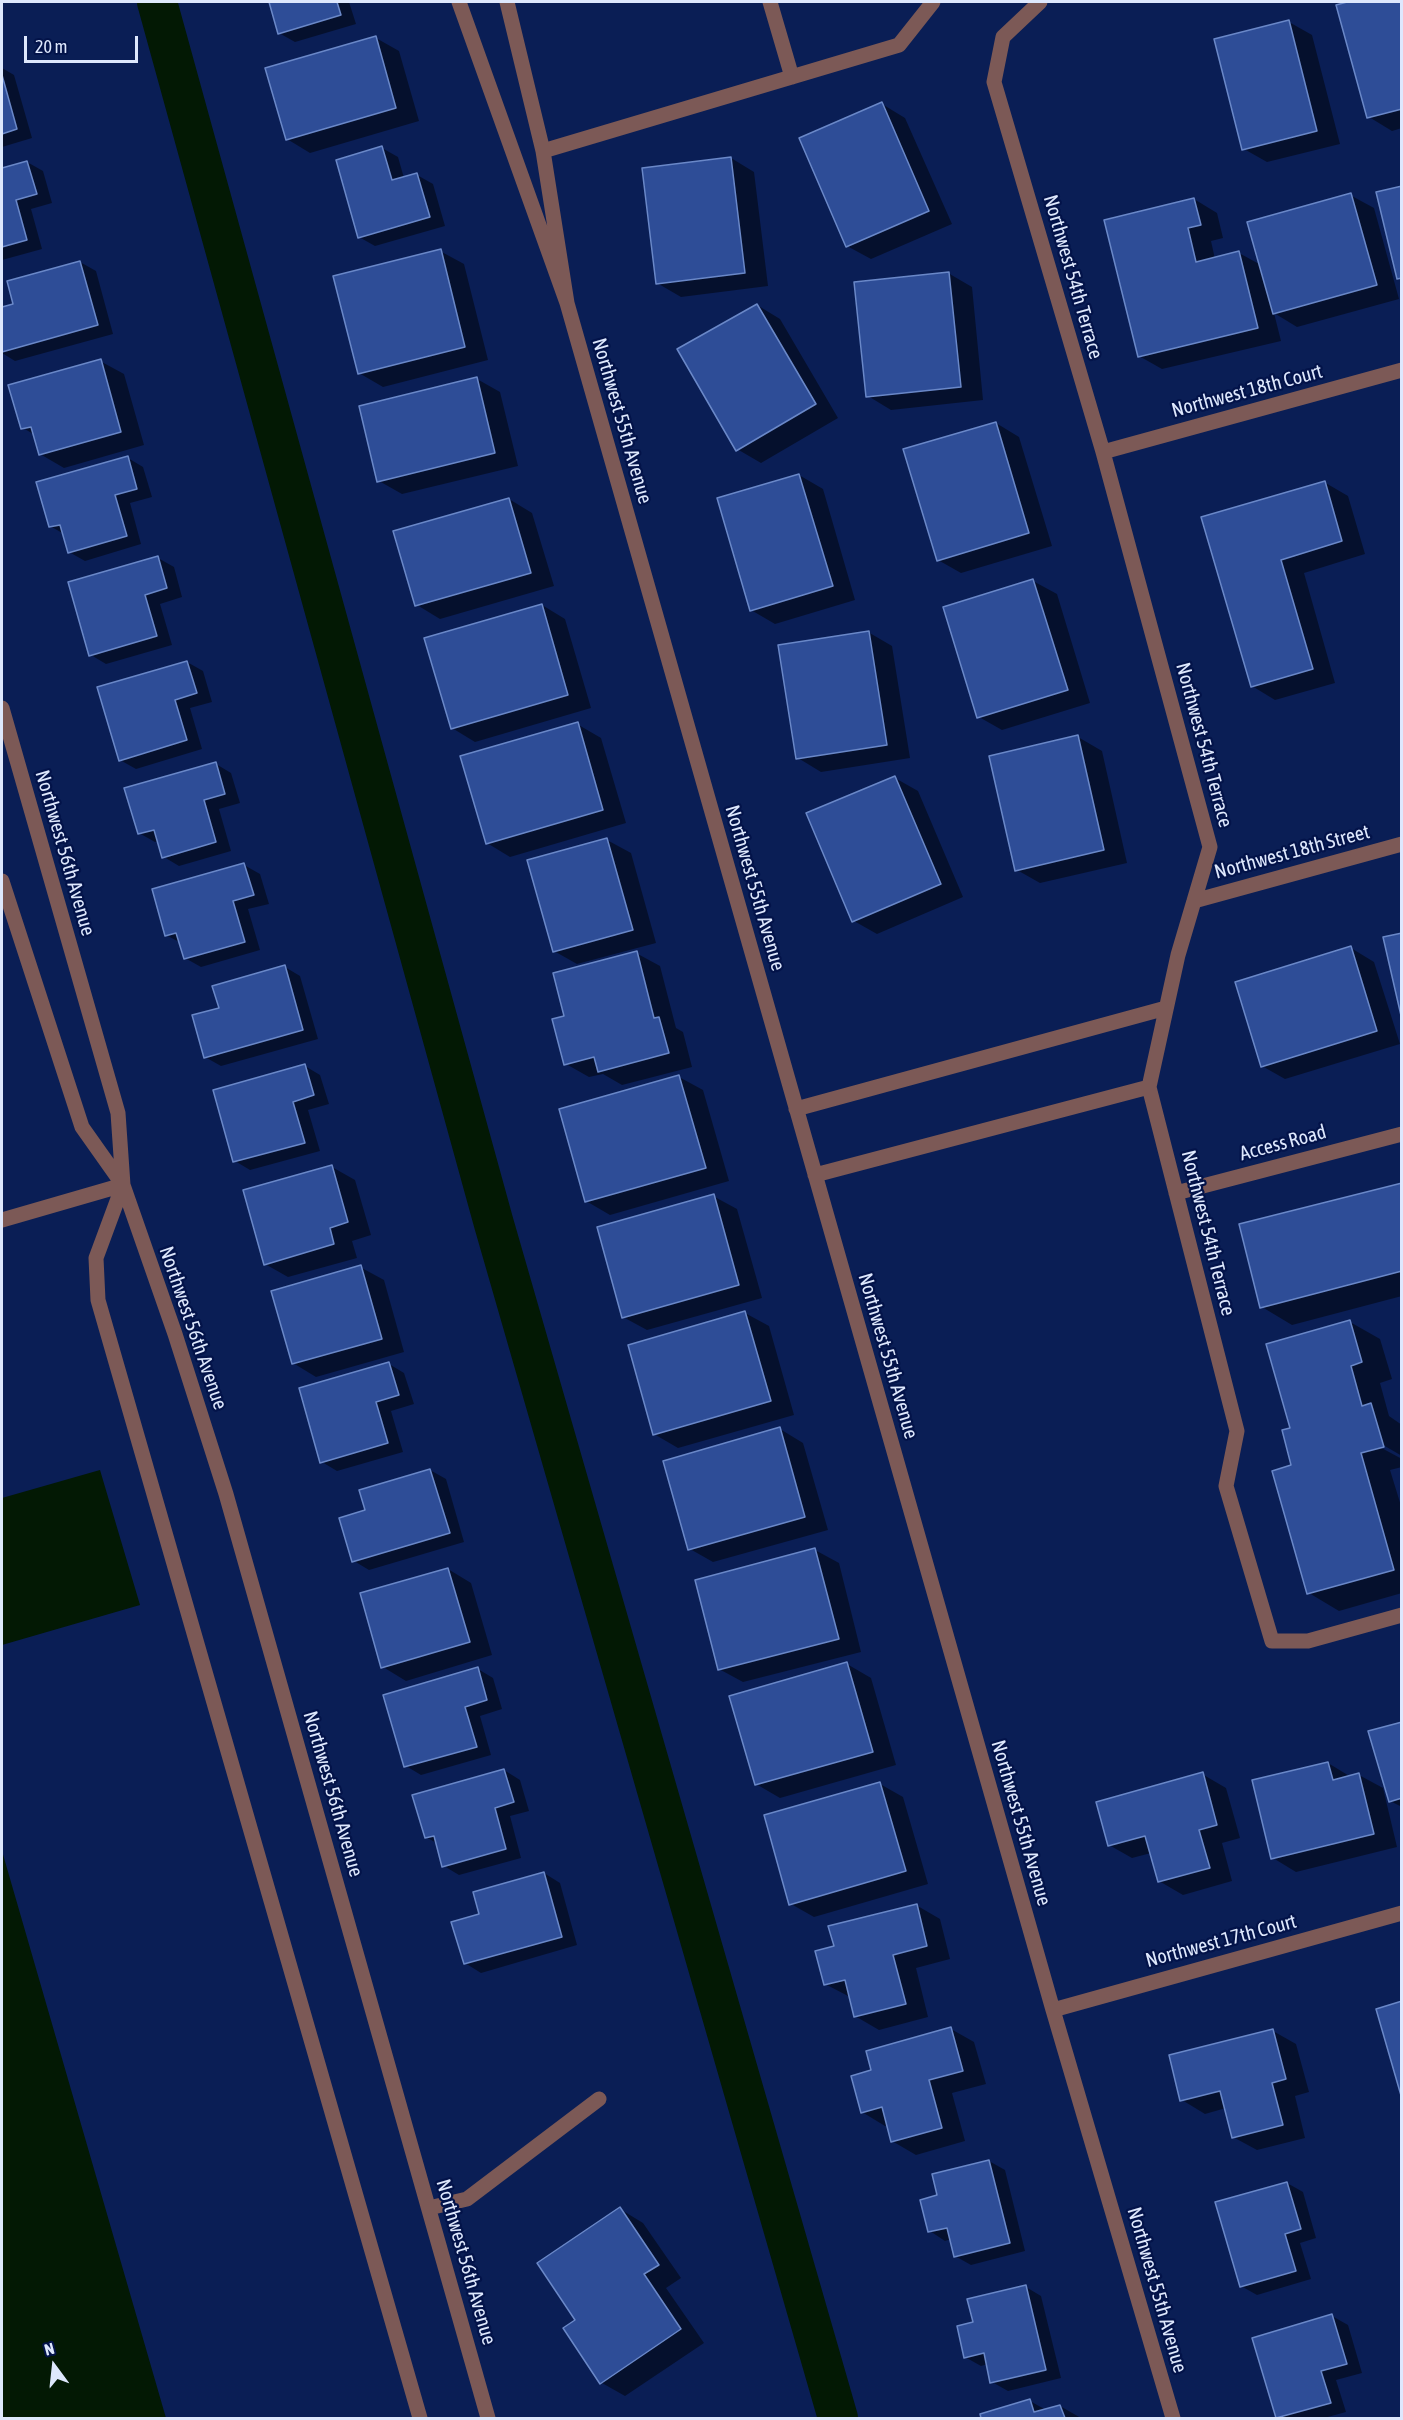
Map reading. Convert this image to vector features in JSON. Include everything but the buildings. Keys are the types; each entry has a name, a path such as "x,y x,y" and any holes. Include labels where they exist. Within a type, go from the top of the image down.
{"street":[{"name":"Northwest 55th Avenue","path":"459,2 567,303 1053,2010 1173,2418"},
{"name":"Northwest 55th Avenue","path":"507,2 543,151 567,303"},
{"path":"770,2 792,77"},
{"path":"543,151 899,45 933,2"},
{"name":"Northwest 54th Terrace","path":"1040,2 1003,37 994,82 1102,452 1210,847 1178,955 1149,1087 1237,1431 1226,1486 1272,1641 1308,1641 1401,1615"},
{"name":"Northwest 18th Court","path":"1102,452 1401,370"},
{"name":"Northwest 56th Avenue","path":"2,708 118,1113 123,1185 175,1334 226,1494 488,2418"},
{"name":"Northwest 18th Street","path":"1194,901 1401,844"},
{"name":"Northwest 56th Avenue","path":"2,881 82,1127 123,1185"},
{"path":"796,1109 1166,1008"},
{"path":"815,1175 1149,1087"},
{"name":"Access Road","path":"1176,1192 1401,1134"},
{"path":"2,1220 123,1185"},
{"path":"123,1185 96,1258 98,1300 420,2418"},
{"name":"Northwest 17th Court","path":"1053,2010 1401,1913"},
{"path":"429,2208 467,2199 599,2099"}],"shaded area":[{"path":"100,1470 140,1605 2,1645 2,1498"},
{"path":"2,1851 166,2418 2,2418"}],"waterway":[{"path":"157,2 494,1224 838,2418"}]}
